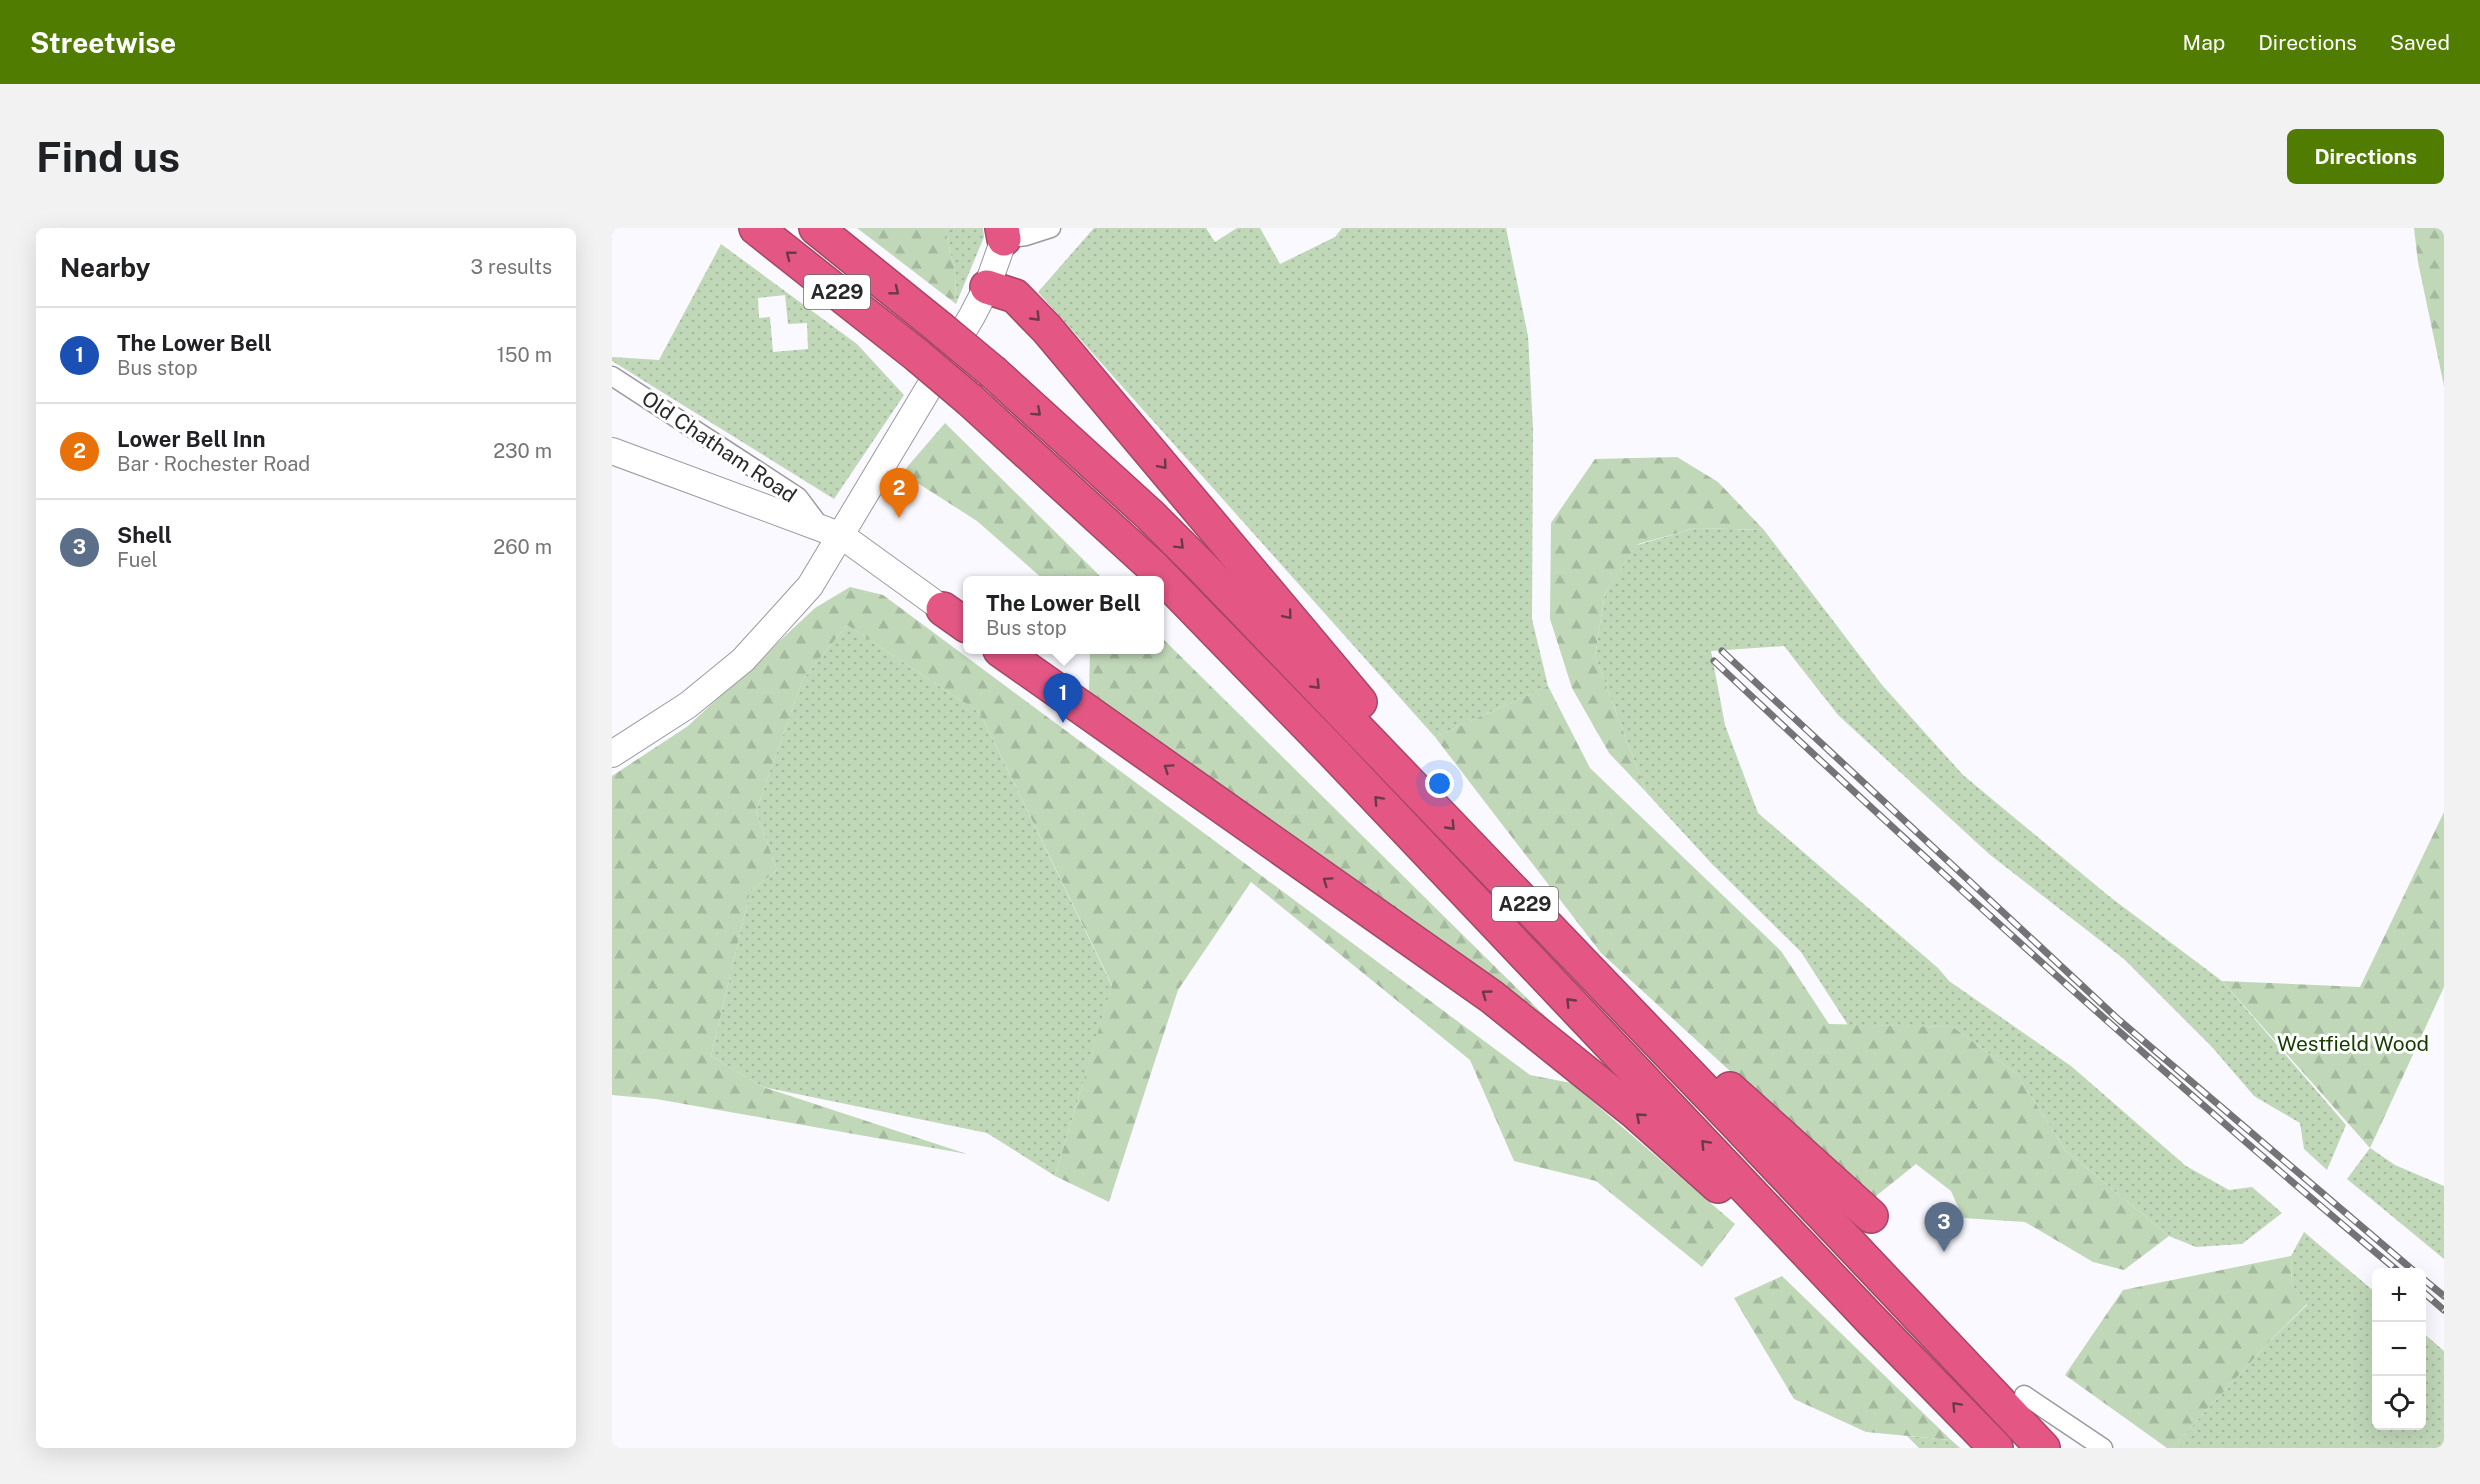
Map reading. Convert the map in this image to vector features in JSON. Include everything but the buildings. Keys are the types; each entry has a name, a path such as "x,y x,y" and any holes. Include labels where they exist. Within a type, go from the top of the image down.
{"highway":[{"name":"A229","path":"756,228 970,400 1040,461 1162,576"},
{"name":"A229","path":"816,228 994,373 1158,523 1426,799 2043,1448"},
{"path":"987,287 1015,296 1047,329 1405,756 1426,799"},
{"name":"A229","path":"1164,578 1331,750 1872,1321 1996,1448"},
{"path":"1006,654 1492,997 1694,1164 1831,1299 1872,1321"},
{"path":"1526,905 1871,1216"},
{"path":"1731,1118 1815,1187 2024,1395 2068,1448"}],"street":[{"path":"612,754 688,705 743,660 810,586 842,536 987,287 1003,233 1026,236 1051,228"},
{"name":"Old Chatham Road","path":"612,376 798,497 819,525"},
{"path":"612,451 819,525 842,536 955,618"},
{"path":"2024,1395 2103,1448"}],"green space":[{"path":"857,228 945,228 955,272 956,304"},
{"path":"945,228 983,228 984,237 956,304 955,272"},
{"path":"1094,228 1206,228 1215,242 1237,228 1260,228 1280,264 1335,237 1342,228 1506,228 1528,336 1533,429 1532,619 1548,686 1435,737 1038,292"},
{"path":"2414,228 2444,228 2444,386 2418,262"},
{"path":"721,244 857,344 904,395 834,499 612,361 612,357 659,360","holes":["785,295 788,324 807,323 808,349 773,352 770,317 759,318 758,298"]},
{"path":"945,423 1100,576 1039,576 977,521 902,473"},
{"path":"1677,457 1718,482 1764,530 1696,528 1638,544 1605,593 1595,656 1646,792 1609,753 1572,688 1550,619 1551,523 1595,459"},
{"path":"1696,528 1764,530 1882,685 1963,775 2110,897 2222,981 2346,1125 2327,1170 2304,1149 2300,1123 2254,1096 2212,1047 2124,959 1989,854 1838,715 1784,646 1711,651 1725,725 1758,813 1938,968 1949,981 2071,1066 2186,1166 2229,1190 2252,1187 2282,1213 2242,1244 2196,1247 2169,1236 2065,1150 2017,1074 1953,1027 1848,1025 1801,952 1711,863 1646,792 1595,656 1605,593 1637,545"},
{"path":"850,587 883,595 1530,1075 1571,1083 1735,1224 1702,1267 1596,1181 1514,1161 1470,1060 1251,882 1178,990 1109,1202 1055,1176 1112,985 980,713 847,625 803,679 756,811 777,870 750,892 711,1056 763,1087 967,1154 656,1099 612,1095 612,776 688,726 815,608"},
{"path":"847,625 980,713 1112,986 1055,1176 987,1133 763,1087 711,1056 750,892 777,870 756,811 803,679"},
{"path":"1164,640 1552,1023 1089,693 1090,654 1164,654"},
{"path":"1548,686 1590,768 1781,951 1829,1024 1953,1027 2017,1074 2065,1150 2169,1236 2124,1270 2093,1262 2025,1222 1963,1218 1951,1191 1916,1164 1871,1200 1601,953 1435,737"},
{"name":"Westfield Wood","path":"2444,812 2444,987 2370,1148 2222,981 2360,987"},
{"path":"2370,1148 2395,1165 2444,1186 2444,1259 2347,1179"},
{"path":"2304,1232 2372,1290 2372,1430 2426,1430 2426,1335 2444,1351 2444,1448 2172,1448 2270,1341 2307,1305 2292,1285 2291,1256"},
{"path":"2291,1256 2292,1285 2307,1304 2172,1448 2167,1448 2065,1375 2123,1290"},
{"path":"1782,1276 1951,1440 1866,1432 1794,1399 1734,1298"},
{"path":"1907,1436 1951,1440 1960,1448 1919,1448"}],"railway":[{"path":"1722,651 2119,1020 2410,1268"},
{"path":"1714,661 2052,972 2394,1268"},
{"path":"2426,1281 2444,1296"},
{"path":"2426,1294 2444,1310"}],"place":[{"name":"Lower Bell Inn","path":"899,518"},
{"name":"The Lower Bell","path":"1063,723"},
{"name":"Shell","path":"1944,1252"}]}
